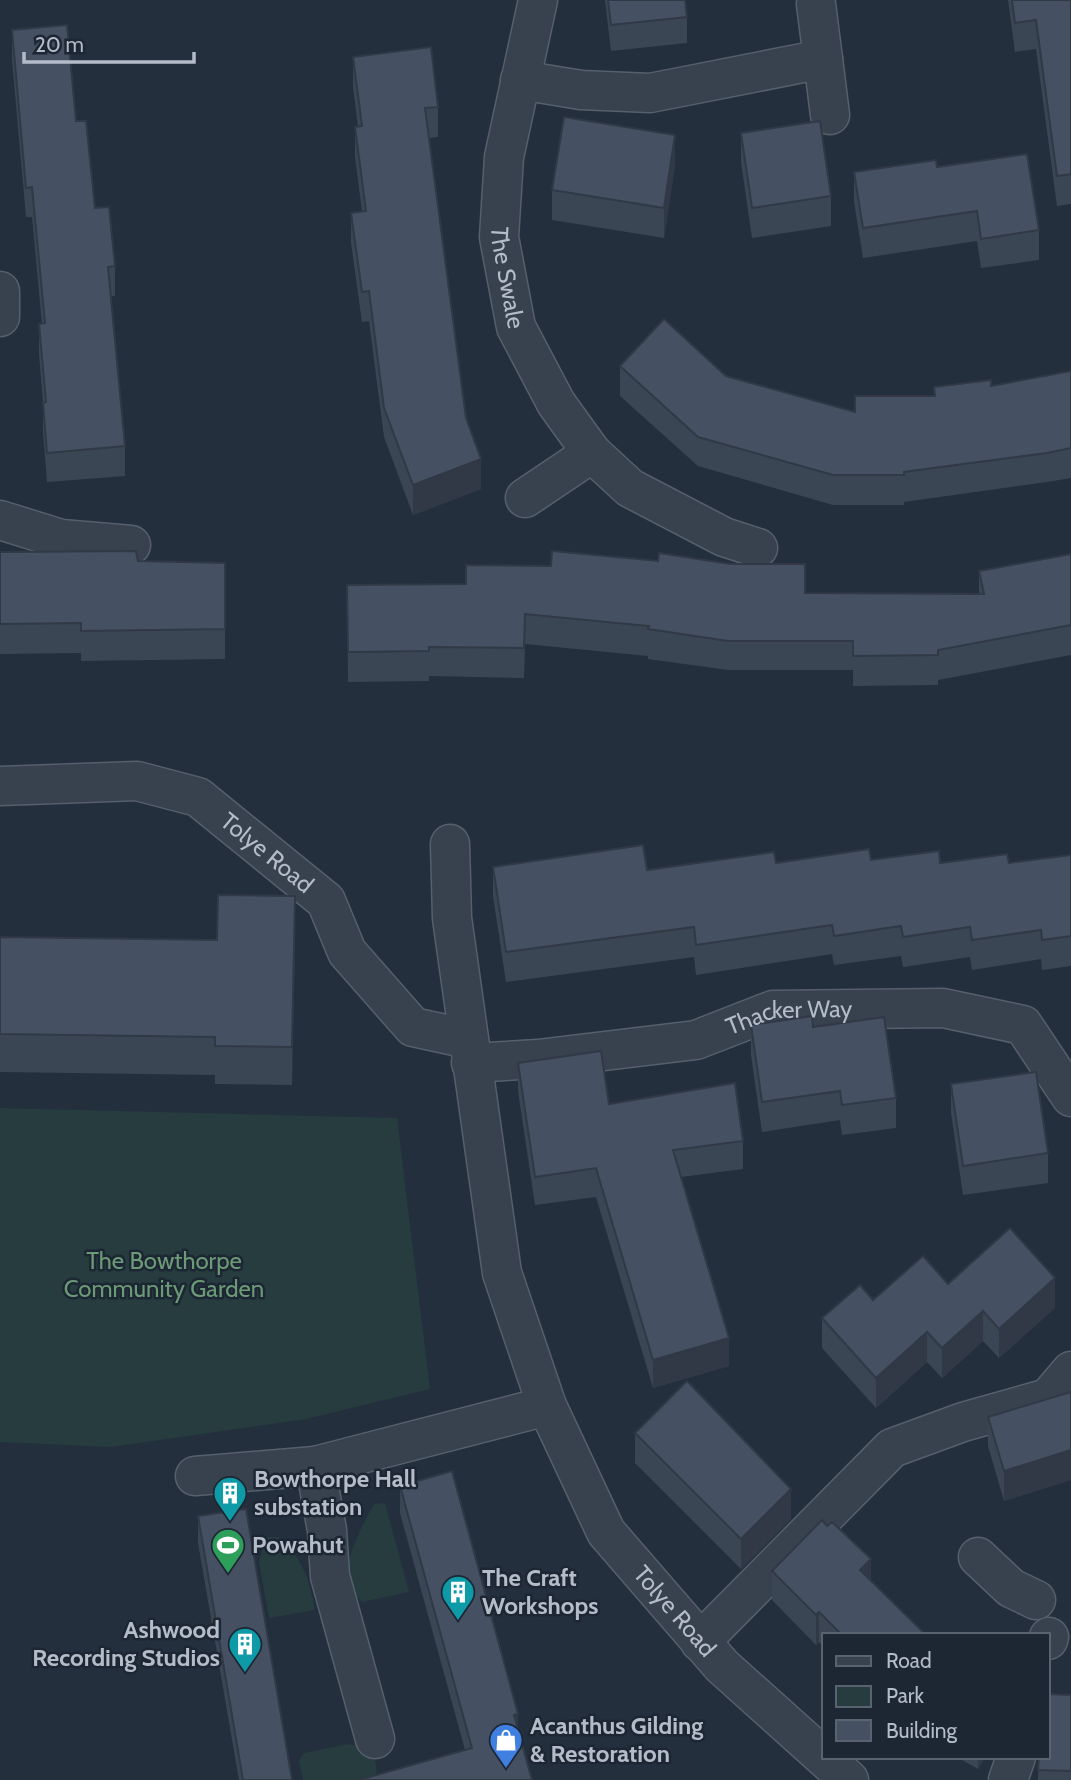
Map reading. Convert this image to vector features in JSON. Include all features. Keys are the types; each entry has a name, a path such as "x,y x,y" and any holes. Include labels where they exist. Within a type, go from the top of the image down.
{"street":[{"name":"The Swale","path":"538,0 504,157 499,237 516,327 556,403 592,453 630,488 724,537 758,548"},
{"path":"816,4 830,115"},
{"path":"520,80 581,90 650,93 823,60"},
{"path":"0,291 0,317"},
{"path":"525,498 592,453"},
{"path":"0,520 61,539 131,545"},
{"name":"Tolye Road","path":"0,786 137,781 198,797 326,901 347,953 414,1027 469,1051"},
{"name":"Tolye Road","path":"450,844 452,918 502,1273 547,1406 606,1532 722,1666 822,1756"},
{"name":"Thacker Way","path":"469,1051 538,1059 696,1040 773,1010 943,1007 1023,1025 1071,1097"},
{"path":"700,1642 892,1448 963,1422 1048,1398 1071,1371"},
{"path":"195,1476 315,1466 547,1406"},
{"path":"315,1466 327,1530 330,1576 375,1739"},
{"path":"978,1557 1012,1588 1036,1600"},
{"name":"Tolye Road","path":"826,1759 849,1780"},
{"path":"1008,1780 1015,1759"}],"green space":[{"name":"The Bowthorpe Community Garden","path":"0,1108 397,1118 430,1389 306,1419 111,1447 0,1442"},
{"path":"385,1503 409,1592 362,1602 348,1584 348,1565 355,1543 374,1504"},
{"path":"265,1537 279,1537 293,1552 307,1579 315,1610 269,1618 259,1563"},
{"path":"348,1744 362,1748 372,1755 376,1766 375,1780 303,1780 299,1761 304,1753"}],"building":[{"path":"608,0 685,0 687,17 611,25"},
{"path":"1012,0 1071,0 1071,174 1057,176 1036,20 1015,23"},
{"path":"67,25 76,121 86,121 95,208 109,207 115,266 108,267 125,446 47,453 43,403 46,402 39,324 45,323 32,187 26,188 12,30"},
{"path":"431,47 438,107 425,108 466,418 481,459 413,485 384,408 369,291 362,292 351,213 366,211 355,127 362,126 353,57"},
{"path":"564,117 675,135 664,208 552,190"},
{"path":"820,121 831,196 752,208 741,133"},
{"path":"1027,154 1039,230 981,239 977,211 863,228 854,172 936,160 937,167"},
{"path":"664,319 726,376 855,412 855,396 935,396 934,387 991,380 991,386 1071,371 1071,448 904,472 904,475 833,475 698,437 620,366"},
{"path":"136,551 138,561 225,563 225,629 81,631 81,623 0,624 0,552"},
{"path":"552,551 658,561 659,553 730,564 805,564 805,593 984,594 979,571 1071,554 1071,625 938,650 938,655 853,656 853,641 728,641 648,629 649,626 525,614 524,648 429,647 429,651 348,652 347,585 466,584 466,565 551,566"},
{"path":"643,845 647,870 774,852 776,863 869,849 871,860 939,851 940,863 1007,854 1009,863 1071,855 1071,936 1042,940 1041,930 972,940 970,927 903,937 901,926 834,936 832,925 696,945 694,927 506,952 493,867"},
{"path":"218,895 295,896 292,1047 215,1046 215,1037 0,1034 0,937 217,940"},
{"path":"812,1016 813,1027 884,1017 896,1098 842,1105 840,1091 762,1102 751,1025"},
{"path":"601,1051 609,1104 735,1083 743,1141 673,1150 729,1338 653,1360 596,1168 535,1177 518,1063"},
{"path":"1036,1072 1048,1153 963,1166 951,1084"},
{"path":"1010,1228 1055,1278 999,1329 983,1311 942,1348 927,1332 876,1378 822,1318 860,1285 873,1300 923,1256 948,1284"},
{"path":"687,1381 791,1489 741,1539 635,1433"},
{"path":"1071,1392 1071,1450 1004,1471 988,1417"},
{"name":"The Craft Workshops","path":"452,1471 518,1714 514,1715 532,1780 359,1780 472,1748 400,1486"},
{"path":"246,1509 292,1780 243,1780 198,1516"},
{"path":"822,1520 827,1526 832,1522 871,1559 860,1570 924,1633 840,1633 819,1612 816,1615 772,1571"},
{"path":"1050,1694 1071,1695 1071,1771 1038,1770 1039,1759 1050,1759"}],"place":[{"name":"Bowthorpe Hall substation","path":"230,1523"},
{"name":"Powahut","path":"228,1575"},
{"name":"The Craft Workshops","path":"458,1622"},
{"name":"Ashwood Recording Studios","path":"245,1674"},
{"name":"Acanthus Gilding & Restoration","path":"506,1770"}]}
